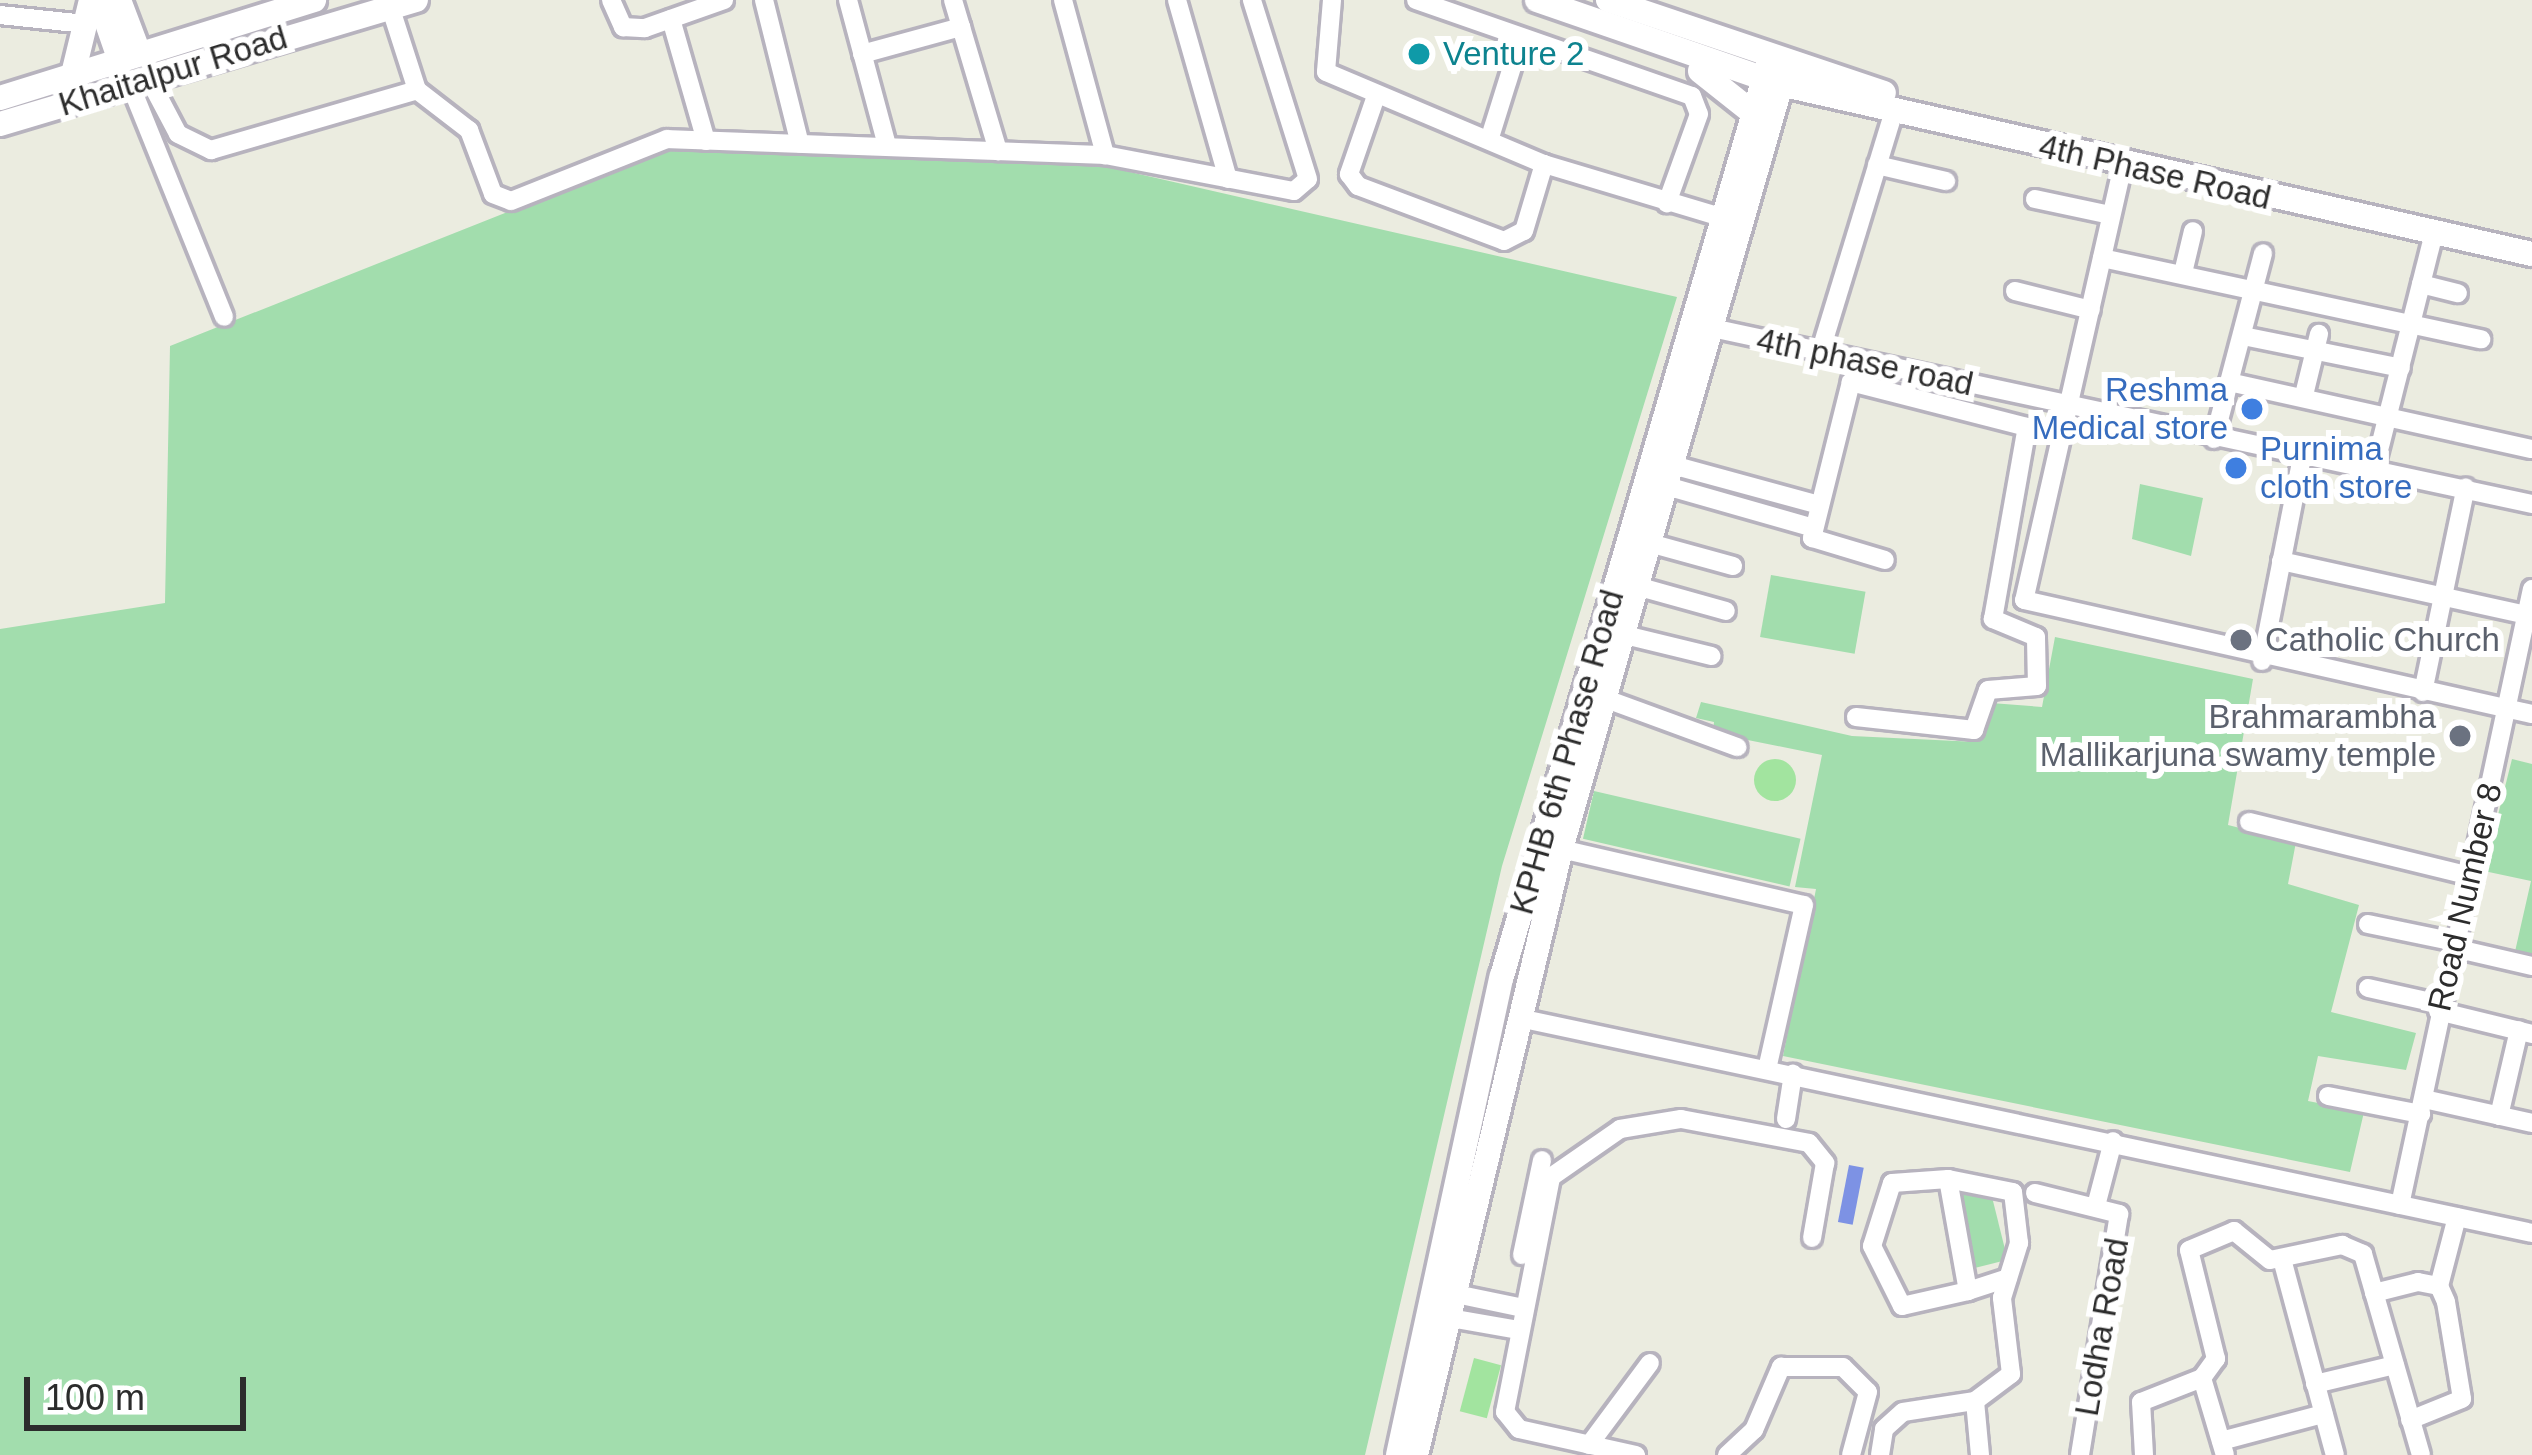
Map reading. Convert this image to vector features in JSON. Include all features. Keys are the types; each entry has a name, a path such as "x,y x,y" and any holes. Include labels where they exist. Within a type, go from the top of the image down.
{"street":[{"path":"119,0 134,68 224,317"},
{"name":"Khaitalpur Road","path":"0,124 287,3 314,0"},
{"name":"Khaitalpur Road","path":"0,98 73,74 134,68 416,0"},
{"path":"611,0 623,27 671,19 724,0"},
{"path":"764,0 800,144"},
{"path":"848,0 886,146"},
{"path":"953,0 998,151"},
{"path":"1063,0 1105,155"},
{"path":"1177,0 1228,179"},
{"path":"389,4 417,90 469,130 493,194 511,201 667,139 1105,155 1294,191 1308,178 1252,0"},
{"path":"1332,0 1326,72 1376,96 1491,134 1544,164 1721,217"},
{"path":"1416,0 1700,102 1667,203"},
{"path":"1537,0 1669,47 1775,71"},
{"path":"1608,0 1775,71"},
{"path":"92,8 178,134 211,150 417,90"},
{"path":"0,15 92,8"},
{"path":"73,74 92,8"},
{"path":"671,19 706,141"},
{"path":"862,53 961,27"},
{"path":"1491,134 1521,38"},
{"path":"1669,47 1753,113"},
{"name":"4th Phase Road","path":"1775,71 1894,111 2532,254"},
{"name":"4th Phase Road","path":"1775,71 2532,239"},
{"name":"KPHB 6th Phase Road","path":"1407,1452 1502,976 1721,217 1753,113 1775,71"},
{"name":"KPHB 6th Phase Road","path":"1407,1452 1453,1306 1561,849 1717,329 1775,71"},
{"path":"1376,96 1349,174 1358,186 1504,241 1523,231 1544,164"},
{"path":"1820,353 1894,111"},
{"path":"1877,165 1946,181"},
{"path":"2123,165 2021,586 2035,608 2262,661 2532,714"},
{"path":"2035,199 2110,215"},
{"path":"2183,274 2192,230"},
{"path":"2375,466 2434,232"},
{"path":"2214,439 2263,253"},
{"path":"2102,258 2481,339"},
{"path":"2422,284 2458,292"},
{"path":"2015,291 2091,310"},
{"name":"4th phase road","path":"1691,323 2302,458 2375,466 2532,504"},
{"path":"2243,336 2317,342 2401,368"},
{"path":"2304,395 2317,342"},
{"path":"1856,717 1974,730 1988,690 2037,686 2036,637 1993,619 2027,427 1851,382 1814,528 1814,545 1885,560"},
{"path":"2230,382 2532,449"},
{"path":"2262,661 2302,458"},
{"path":"1673,477 1820,505"},
{"path":"1673,477 1814,528"},
{"path":"2422,692 2466,487"},
{"path":"1653,544 1733,566"},
{"path":"2282,561 2439,596 2530,604"},
{"path":"1640,587 1726,611"},
{"name":"Road Number 8","path":"2400,1205 2530,604"},
{"path":"1625,635 1711,656"},
{"path":"1606,699 1737,747"},
{"path":"2248,822 2471,876"},
{"path":"1561,849 1804,905 1767,1069"},
{"path":"2368,924 2532,966"},
{"path":"2368,988 2525,1032 2499,1116"},
{"path":"1519,1018 2532,1233"},
{"path":"1786,1119 1793,1074"},
{"path":"2329,1096 2532,1123"},
{"path":"1636,1455 1508,1423 1515,1329 1551,1178 1620,1129 1681,1119 1822,1153 1812,1238"},
{"path":"2097,1203 2113,1141"},
{"path":"1530,1270 1522,1255 1542,1160"},
{"path":"1880,1455 1884,1429 1903,1412 1975,1401 2011,1375 2008,1278 2019,1243 2013,1192 1948,1179 1892,1183 1872,1246 1903,1306 2008,1278"},
{"path":"1948,1179 1968,1291"},
{"name":"Lodha Road","path":"2035,1193 2097,1203 2120,1223 2080,1455"},
{"path":"2410,1420 2462,1399 2438,1286 2457,1217"},
{"path":"2130,1455 2137,1421 2151,1393 2202,1378 2216,1359 2193,1243 2244,1232 2282,1259 2335,1455"},
{"path":"2282,1259 2355,1248 2374,1293 2420,1455"},
{"path":"2374,1293 2438,1286"},
{"path":"1453,1306 1523,1308"},
{"path":"1453,1306 1515,1329"},
{"path":"1589,1445 1650,1364"},
{"path":"2315,1384 2395,1365"},
{"path":"1727,1455 1754,1430 1781,1367 1843,1367 1868,1392 1851,1455"},
{"path":"2202,1378 2223,1448 2323,1414"},
{"path":"1975,1401 1981,1455"},
{"path":"2137,1421 2144,1455"}],"green space":[{"path":"666,149 1095,164 1677,297 1502,866 1365,1455 0,1455 0,629 165,603 170,346"},
{"path":"2140,484 2203,498 2191,556 2132,539"},
{"path":"1771,575 1866,592 1855,654 1760,637"},
{"path":"2055,637 2253,679 2228,825 2296,842 2288,884 2359,905 2331,1012 2416,1033 2406,1070 2318,1056 2308,1101 2364,1112 2350,1172 1783,1056 1816,889 1795,887 1822,755 1713,733 1714,722 1696,718 1701,702 1852,736 1977,742 1991,703 2042,707"},
{"path":"1775,759 1790,765 1796,780 1790,795 1775,801 1760,795 1754,780 1760,765"},
{"path":"2512,759 2532,764 2532,960 2514,956 2531,881 2484,871"},
{"path":"1594,791 1801,839 1790,886 1583,839"},
{"path":"1989,1185 2008,1260 1973,1268 1954,1194"},
{"path":"1474,1358 1501,1365 1487,1418 1460,1411"}],"water":[{"path":"1849,1165 1864,1168 1853,1225 1838,1222"}],"place":[{"name":"Venture 2","path":"1419,54"},
{"name":"Reshma Medical store","path":"2252,409"},
{"name":"Purnima cloth store","path":"2236,468"},
{"name":"Catholic Church","path":"2241,640"},
{"name":"Brahmarambha Mallikarjuna swamy temple","path":"2460,736"}]}
